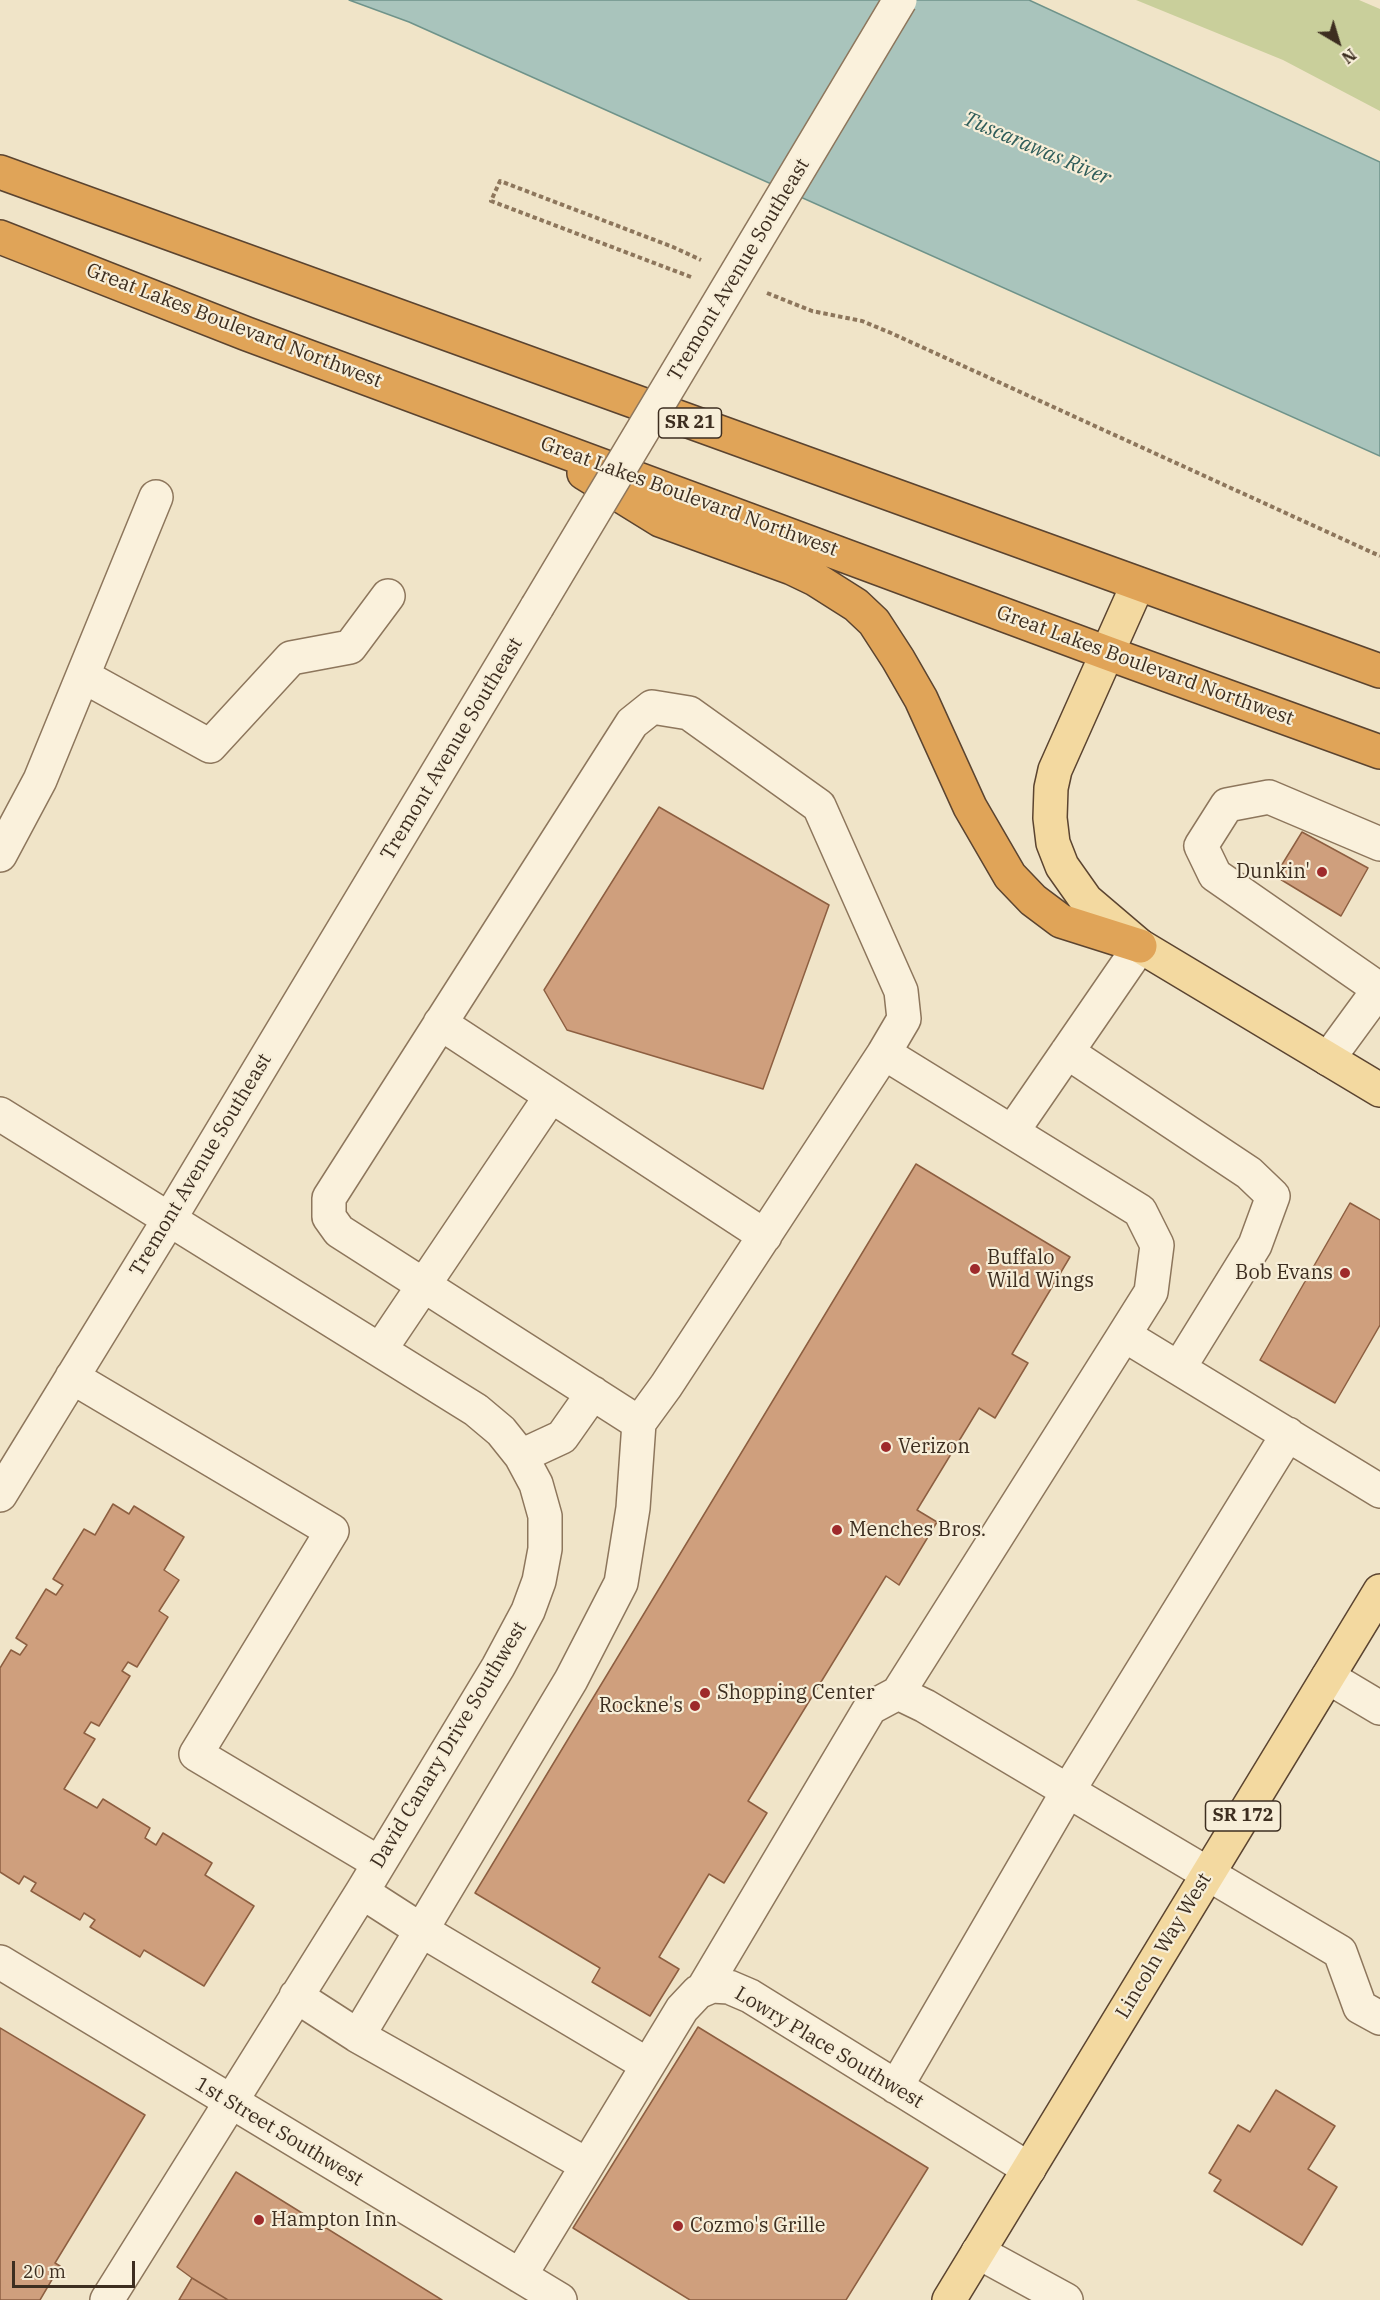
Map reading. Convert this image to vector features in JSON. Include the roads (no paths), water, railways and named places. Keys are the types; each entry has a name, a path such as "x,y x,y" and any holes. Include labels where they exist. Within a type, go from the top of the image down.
{"highway":[{"name":"SR 21","path":"0,172 1380,672"},
{"name":"Great Lakes Boulevard Northwest","path":"0,237 247,334 1380,752"},
{"path":"504,428 571,465 660,520 792,568 815,579 856,605 874,622 921,699 970,807 1010,876 1033,900 1061,921 1140,946"}],"main road":[{"path":"1138,584 1056,770 1049,806 1051,831 1060,861 1086,900 1140,946 1380,1090"},
{"name":"Lincoln Way West","path":"949,2300 1380,1591"}],"street":[{"name":"Tremont Avenue Southeast","path":"0,1495 170,1218 900,0"},
{"path":"0,855 40,780 156,496"},
{"path":"83,676 210,747 291,658 350,647 388,596"},
{"path":"358,2036 571,1680 621,1583 633,1508 639,1423 765,1236 904,1019 901,991 819,806 689,713 652,707 632,723 440,1023 329,1198 328,1217 339,1231 639,1423"},
{"path":"1328,1059 1380,988 1215,875 1201,846 1227,805 1269,797 1380,844"},
{"path":"1012,1132 1140,946"},
{"path":"440,1023 765,1236"},
{"path":"1067,1052 1250,1173 1273,1196 1255,1245 1179,1368"},
{"path":"520,2277 682,2009 703,1989 870,1708 898,1693 1151,1292 1157,1245 1140,1211 884,1053"},
{"path":"380,1350 551,1096"},
{"name":"David Canary Drive Southwest","path":"0,1114 476,1410 501,1431 521,1456 536,1484 544,1516 544,1549 539,1581 528,1611 498,1667 362,1892 107,2300"},
{"path":"1124,1335 1380,1491"},
{"path":"72,1377 332,1531 196,1754 379,1863"},
{"path":"521,1456 562,1437 593,1393"},
{"path":"896,2087 1068,1791 1288,1434"},
{"path":"1328,1677 1380,1708"},
{"path":"898,1693 926,1706 1340,1952 1360,2007 1380,2018"},
{"path":"362,1892 648,2065"},
{"name":"1st Street Southwest","path":"0,1962 560,2300"},
{"name":"Lowry Place Southwest","path":"703,1989 712,1986 729,1987 750,1996 1029,2169"},
{"path":"296,1996 358,2036 587,2165"},
{"path":"978,2252 1066,2300"}],"water":[{"name":"Tuscarawas River","path":"349,0 1029,0 1380,162 1380,456 409,22"}],"place":[{"name":"Dunkin'","path":"1322,872"},
{"name":"Buffalo Wild Wings","path":"975,1269"},
{"name":"Bob Evans","path":"1345,1273"},
{"name":"Verizon","path":"886,1447"},
{"name":"Menches Bros.","path":"837,1530"},
{"name":"Shopping Center","path":"705,1693"},
{"name":"Rockne's","path":"695,1706"},
{"name":"Hampton Inn","path":"259,2220"},
{"name":"Cozmo's Grille","path":"678,2226"}]}
